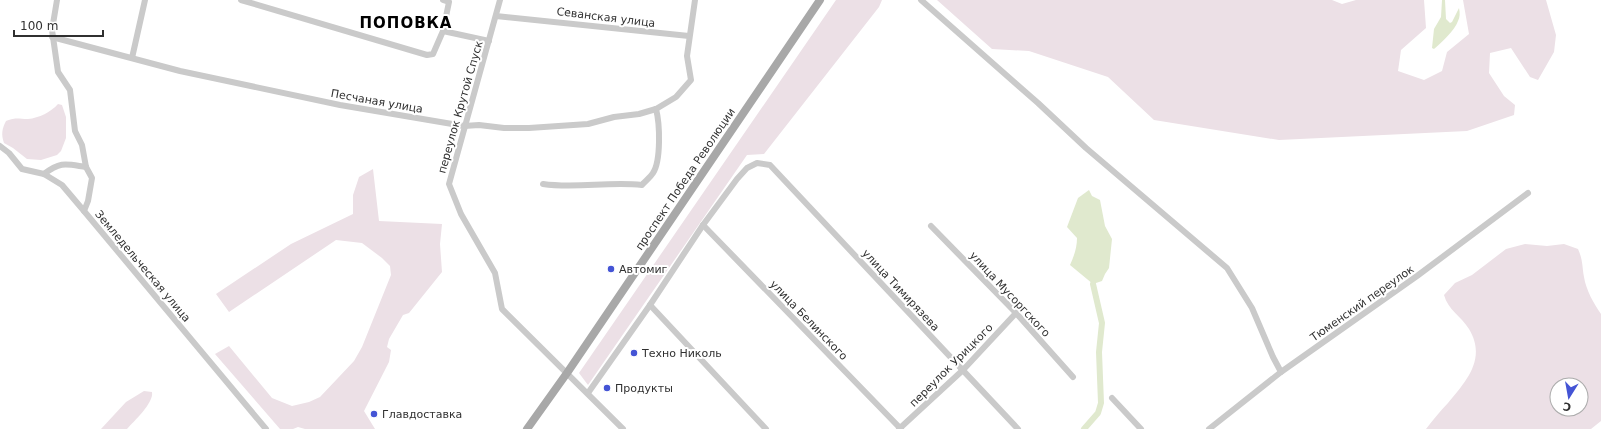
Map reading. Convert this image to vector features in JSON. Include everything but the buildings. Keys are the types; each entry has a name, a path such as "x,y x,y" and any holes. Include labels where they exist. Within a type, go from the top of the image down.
{"main road":[{"name":"проспект Победа Революции","path":"527,429 567,373 820,0"}],"street":[{"name":"Земледельческая улица","path":"57,0 52,37 58,72 70,90 75,131 82,145 86,167 92,178 88,201 84,211 266,429"},
{"path":"132,58 145,0"},
{"path":"241,0 427,55 433,54 443,31 449,2 443,0"},
{"name":"переулок Крутой Спуск","path":"500,0 449,184 461,214 495,273 502,309 623,429"},
{"path":"689,36 695,0"},
{"path":"921,0 1086,148 1227,268 1252,308 1272,357 1281,372"},
{"name":"Севанская улица","path":"496,16 689,36"},
{"path":"443,31 489,41"},
{"name":"Песчаная улица","path":"52,37 180,71 340,105 464,126 479,125 504,128 529,128 588,124 614,117 639,114 656,109 676,97 691,80 688,56 689,36"},
{"path":"543,184 556,186 606,184 642,185 653,173 658,160 660,130 656,109"},
{"path":"0,146 9,153 22,169 44,174 62,185 84,211"},
{"name":"улица Тимирязева","path":"703,225 747,168 757,162 770,165 1018,429"},
{"path":"44,174 55,166 66,164 86,167"},
{"name":"Тюменский переулок","path":"1209,429 1281,372 1417,276 1528,193"},
{"path":"588,393 650,305 703,225"},
{"name":"улица Белинского","path":"703,225 900,429"},
{"name":"улица Мусоргского","path":"931,226 1016,313 1073,377"},
{"path":"650,305 766,429"},
{"name":"переулок Урицкого","path":"900,429 963,370 1016,313"},
{"path":"1112,398 1141,429"}],"shaded area":[{"path":"836,0 882,0 879,7 764,154 747,155 588,385 579,373"},
{"path":"937,0 1332,0 1342,4 1356,0 1424,0 1426,28 1401,50 1398,71 1424,80 1442,71 1447,52 1469,34 1463,0 1546,0 1556,35 1554,52 1538,80 1530,77 1511,48 1490,53 1489,73 1504,96 1515,105 1514,115 1467,131 1279,140 1154,120 1108,77 1029,51 992,49"},
{"path":"1442,0 1445,0 1446,19 1450,23 1452,22 1459,8 1460,13 1459,19 1451,32 1434,49 1432,48 1434,29 1441,17"},
{"path":"58,104 62,105 66,117 66,138 61,151 57,155 41,160 27,159 4,143 2,132 6,121 28,119 40,116"},
{"path":"373,169 379,221 442,224 440,244 442,272 409,313 403,315 389,339 387,347 391,350 389,362 364,411 375,429 305,429 298,427 293,429 280,429 215,354 229,346 272,398 292,406 309,402 320,397 354,361 362,347 391,275 390,266 362,243 336,240 229,312 216,294 291,244 353,214 353,195 359,177"},
{"path":"1089,190 1092,196 1100,200 1105,226 1112,239 1109,268 1102,281 1093,284 1070,265 1075,252 1077,238 1067,227 1078,198"},
{"path":"1525,244 1547,246 1564,244 1578,249 1582,260 1588,292 1601,314 1601,421 1591,429 1426,429 1467,378 1475,360 1476,350 1474,340 1469,329 1448,305 1444,295 1455,283 1472,275 1506,249"},
{"path":"144,391 152,392 150,401 143,412 127,429 101,429 126,402"}],"waterway":[{"path":"1084,429 1098,413 1101,403 1099,352 1102,323 1093,284"}],"place":[{"name":"Автомиг","path":"611,269"},
{"name":"Техно Николь","path":"634,353"},
{"name":"Продукты","path":"607,388"},
{"name":"Главдоставка","path":"374,414"}],"district":[{"name":"ПОПОВКА","path":"406,23"}]}
